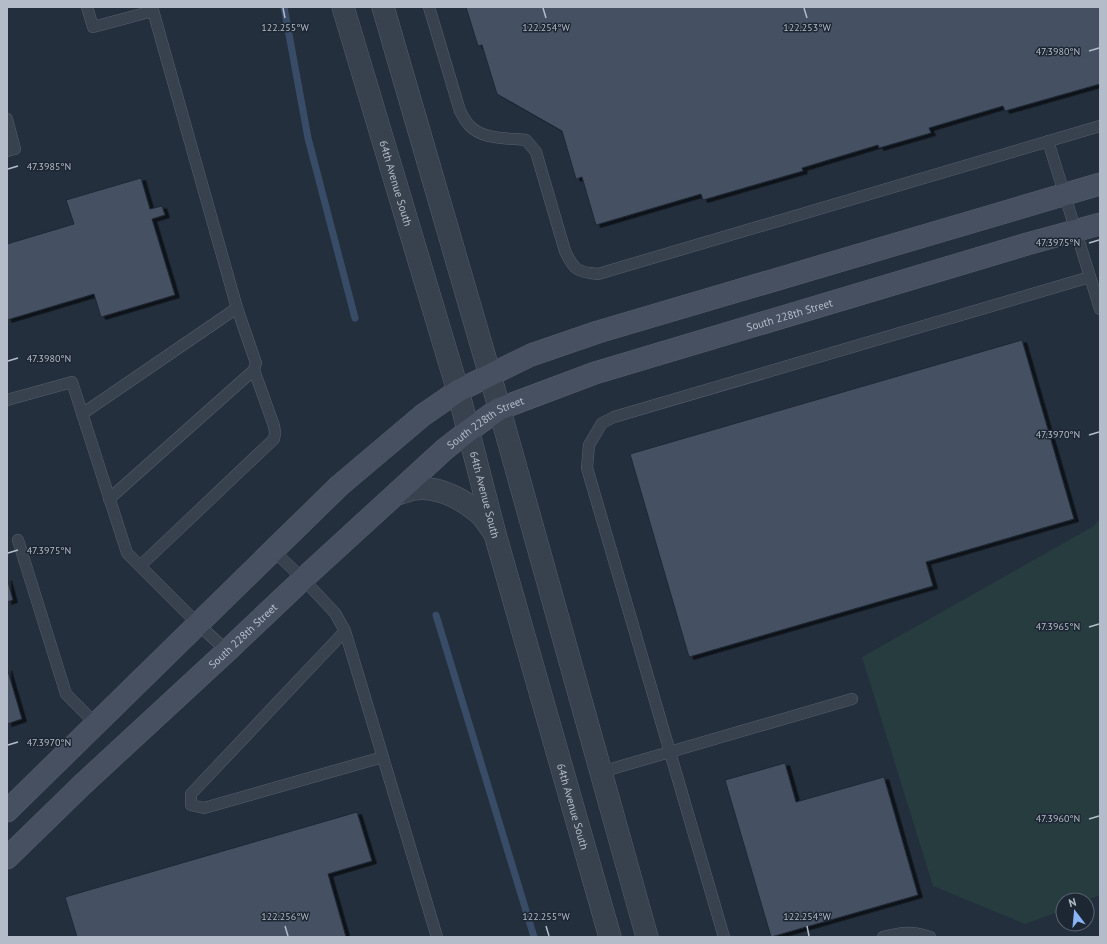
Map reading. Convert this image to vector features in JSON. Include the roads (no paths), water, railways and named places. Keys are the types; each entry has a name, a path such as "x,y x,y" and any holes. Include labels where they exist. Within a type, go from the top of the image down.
{"main road":[{"path":"7,811 339,486 423,414 458,391 531,355 598,332 1100,184"},
{"name":"South 228th Street","path":"7,858 83,784 445,449 499,409 595,372 1027,244 1100,224"}],"street":[{"name":"64th Avenue South","path":"343,7 458,391 495,534 610,937"},
{"path":"383,7 490,375 647,937"},
{"path":"396,494 414,489 427,489 446,493 462,500 482,516 495,534"}],"lane":[{"path":"87,7 93,27 153,9 237,308 256,363 254,370 109,499"},
{"path":"429,7 460,111 468,124 476,131 488,136 526,140 536,152 565,251 571,264 582,272 598,274 1100,126"},
{"path":"7,119 15,149 7,151"},
{"path":"1048,142 1100,309"},
{"path":"724,937 587,468 589,445 602,424 622,415 1090,277"},
{"path":"82,414 237,308"},
{"path":"140,566 274,439 276,433 274,426 254,370"},
{"path":"7,400 72,382 127,553 227,651"},
{"path":"18,540 66,694 96,724"},
{"path":"273,550 335,613 345,631 437,937"},
{"path":"345,631 191,794 191,805 204,808 383,757"},
{"path":"601,772 852,699"},
{"path":"883,937 900,932 919,933 930,937"}],"waterway":[{"path":"284,7 308,138 355,318"},
{"path":"436,615 534,937"}]}
